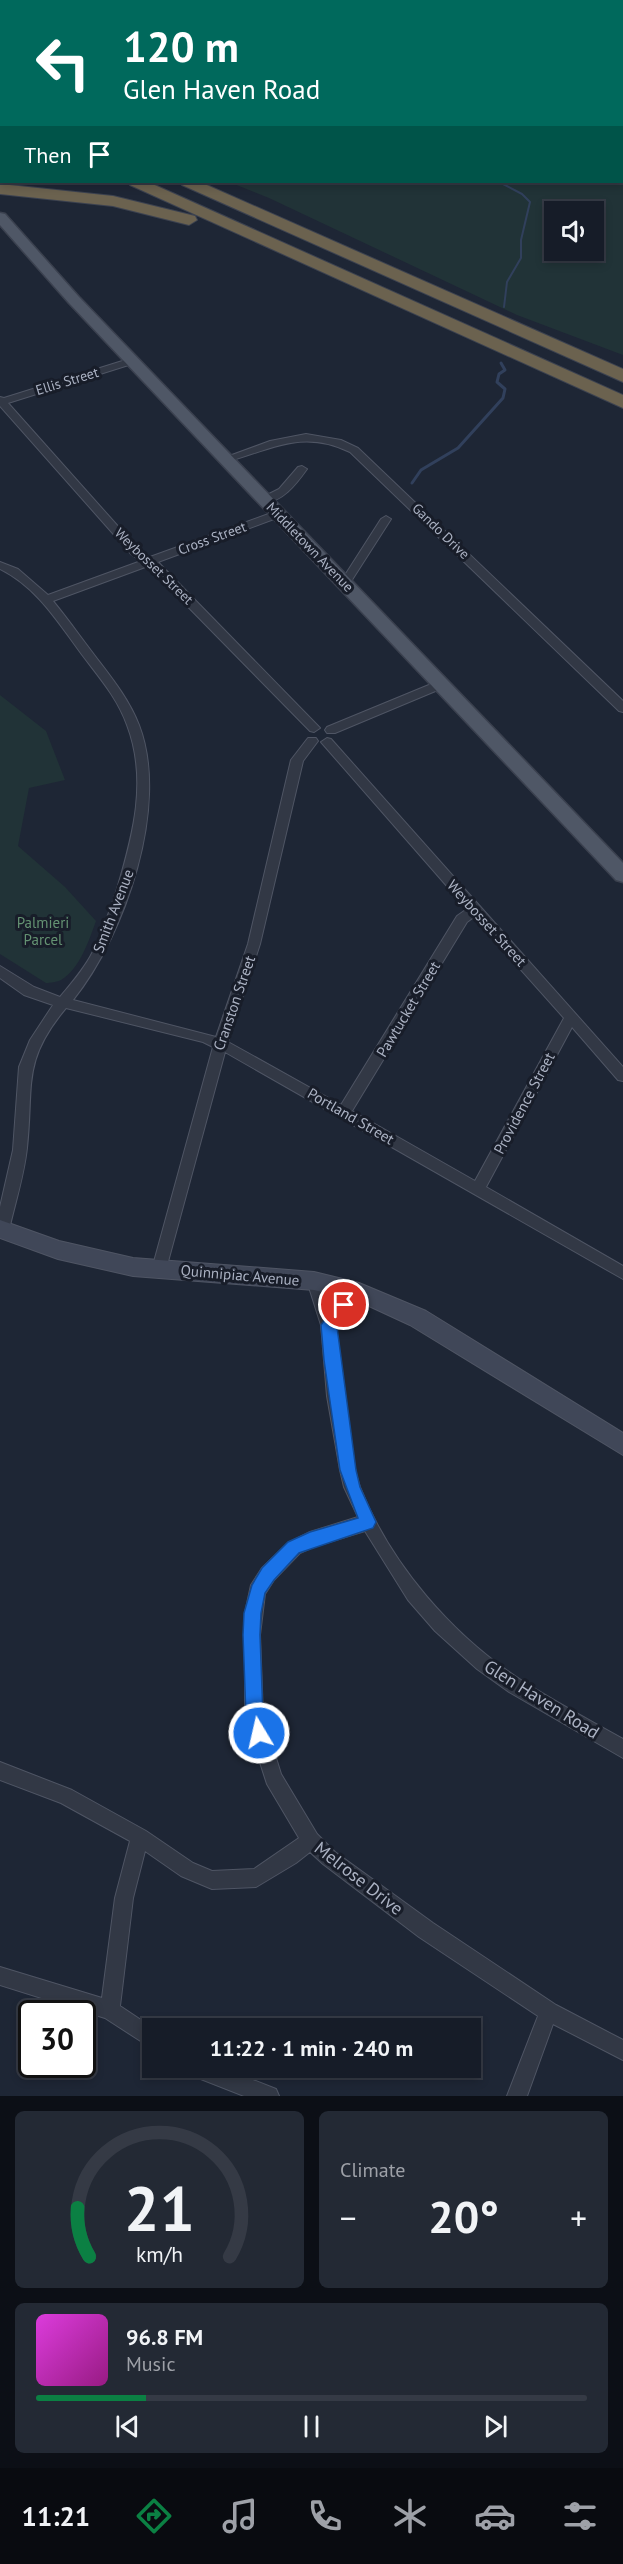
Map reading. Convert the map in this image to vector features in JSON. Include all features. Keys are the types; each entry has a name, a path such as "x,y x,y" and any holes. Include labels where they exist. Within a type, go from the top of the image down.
{"highway":[{"path":"138,183 623,402"},
{"path":"190,183 623,376"},
{"path":"0,189 101,199 153,209 214,228 292,260 325,267"},
{"path":"0,200 14,193 28,191"}],"main road":[{"name":"Middletown Avenue","path":"1,221 623,875"},
{"name":"Quinnipiac Avenue","path":"1,1233 93,1259 133,1267 314,1281 359,1292 418,1318 623,1444"}],"street":[{"name":"Ellis Street","path":"1,401 132,361"},
{"name":"Weybosset Street","path":"1,401 136,553 149,561 313,734"},
{"name":"Gando Drive","path":"226,459 277,441 301,436 322,437 345,444 354,450 623,708"},
{"path":"265,500 283,491 302,469"},
{"name":"Cross Street","path":"45,600 278,514"},
{"path":"345,583 386,519"},
{"name":"Smith Avenue","path":"0,555 8,560 15,571 45,600 122,700 134,725 146,778 146,795 140,833 115,913 94,961 44,1028 29,1056 25,1074 20,1150 1,1233"},
{"path":"0,565 15,571"},
{"path":"313,734 329,736 441,684"},
{"name":"Cranston Street","path":"159,1269 220,1044 254,944 297,760 313,734"},
{"name":"Weybosset Street","path":"329,736 475,910 623,1076"},
{"name":"Pawtucket Street","path":"345,1111 462,919 475,910"},
{"name":"Portland Street","path":"0,971 29,991 62,1003 206,1038 220,1044 345,1111 623,1273"},
{"name":"Providence Street","path":"478,1189 571,1017"},
{"name":"Glen Haven Road","path":"314,1281 329,1325 335,1396 352,1487 368,1522 414,1594 441,1625 483,1663 515,1686 623,1749"},
{"path":"329,1325 341,1307 359,1292"},
{"name":"Melrose Drive","path":"368,1522 310,1540 294,1548 268,1574 258,1591 253,1613 254,1716 273,1778 311,1840 329,1858 426,1930 549,2012 623,2050"},
{"path":"0,1771 66,1796 140,1837 187,1870 212,1880 256,1878 290,1857 311,1840"},
{"path":"110,2010 124,1898 140,1837"},
{"path":"0,1976 110,2010 142,2032"},
{"path":"517,2096 549,2012"},
{"path":"223,2078 269,2096"}],"green space":[{"path":"232,183 623,183 623,355 517,315 269,198"},
{"name":"Palmieri Parcel","path":"0,695 46,731 65,780 29,788 18,846 65,887 96,921 79,962 68,975 54,982 46,983 0,954"}],"waterway":[{"path":"501,183 522,194 530,202 521,240 521,258 507,282 504,307"},
{"path":"412,483 421,470 458,448 503,398 505,389 497,382 499,374 505,370 501,363"}],"route":[{"path":"259,1733 254,1716 252,1635 253,1613 258,1591 268,1574 294,1548 310,1540 368,1522 352,1487 335,1396 329,1325 344,1305"}]}
